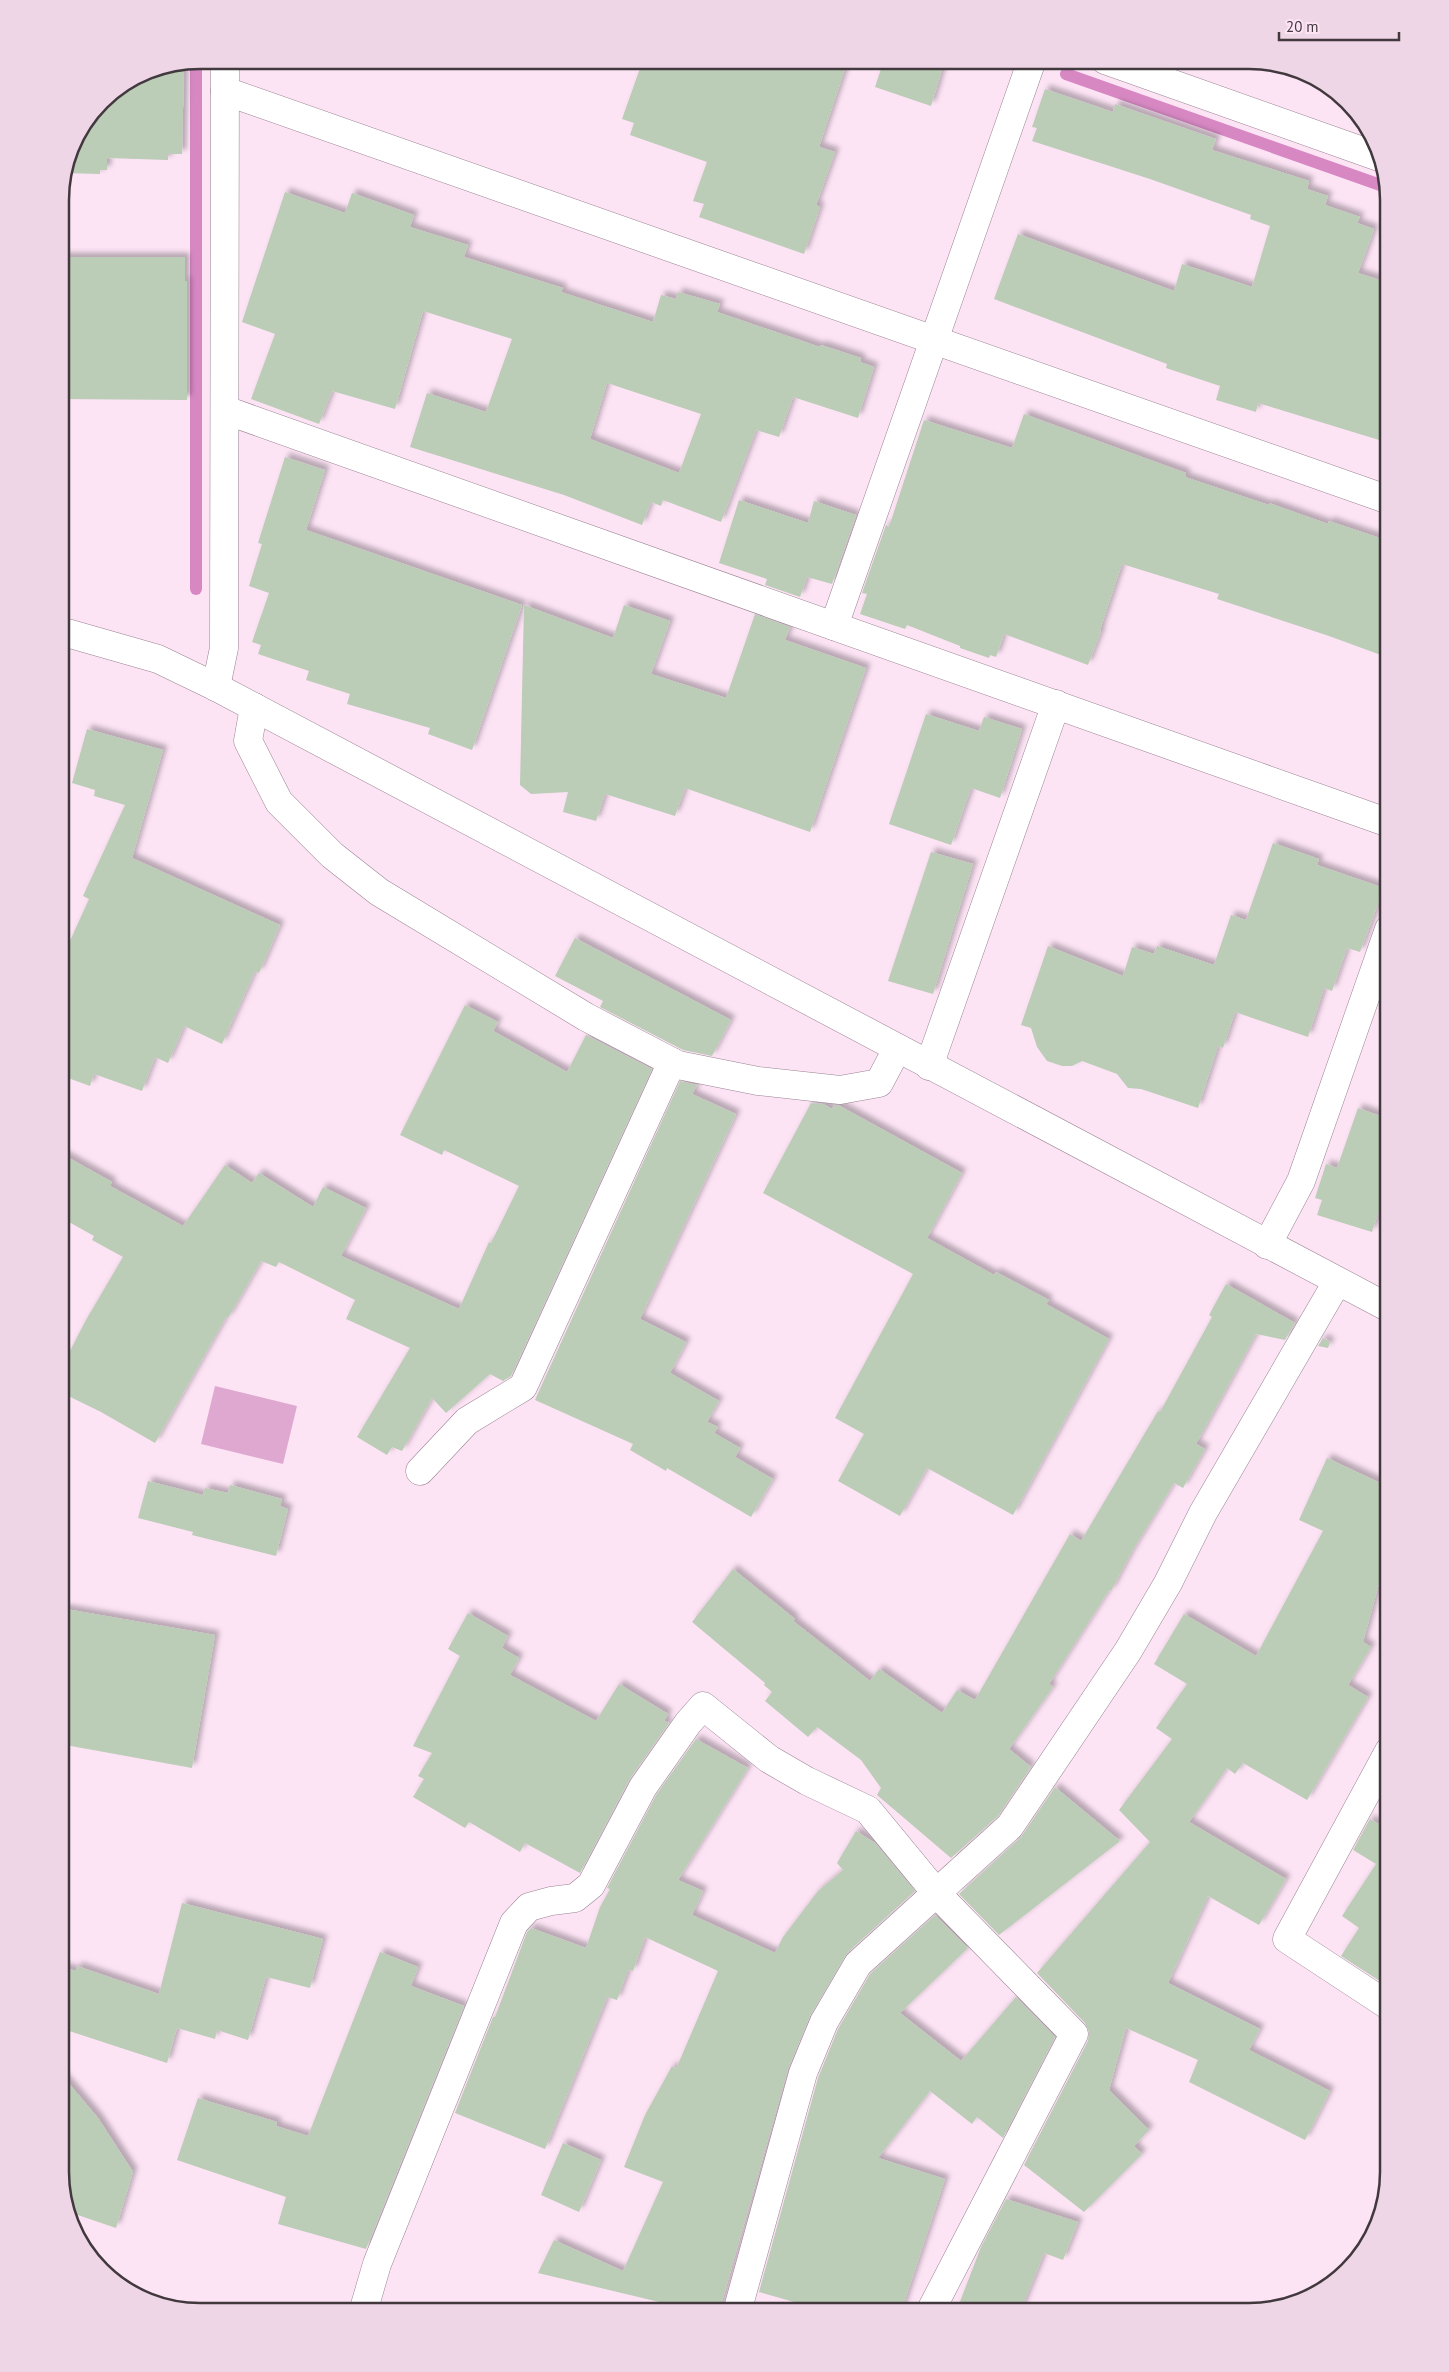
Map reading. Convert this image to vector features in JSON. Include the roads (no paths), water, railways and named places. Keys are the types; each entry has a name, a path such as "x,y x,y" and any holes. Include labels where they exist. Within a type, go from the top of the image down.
{"street":[{"path":"216,687 224,648 226,69"},
{"path":"834,626 1029,69"},
{"path":"1130,69 1372,154"},
{"path":"226,91 1380,497"},
{"path":"225,410 1380,820"},
{"path":"69,634 158,659 216,687 1380,1304"},
{"path":"929,1066 1056,704"},
{"path":"254,708 248,741 279,802 332,855 379,892 586,1017 678,1065 758,1081 840,1090 879,1084 897,1048"},
{"path":"1267,1245 1301,1181 1380,955"},
{"path":"420,1471 467,1420 523,1387 672,1062"},
{"path":"739,2303 803,2073 824,2022 858,1964 938,1895 1010,1826 1128,1652 1168,1583 1203,1513 1337,1282"},
{"path":"366,2303 377,2264 514,1923 520,1914 529,1907 551,1901 575,1898 591,1885 644,1788 688,1723 703,1706 769,1759 807,1781 868,1810 938,1895 1074,2034 935,2303"},
{"path":"1380,1768 1287,1939 1380,2000"}],"waterway":[{"path":"196,69 196,589"},
{"path":"1066,74 1379,185"}]}
